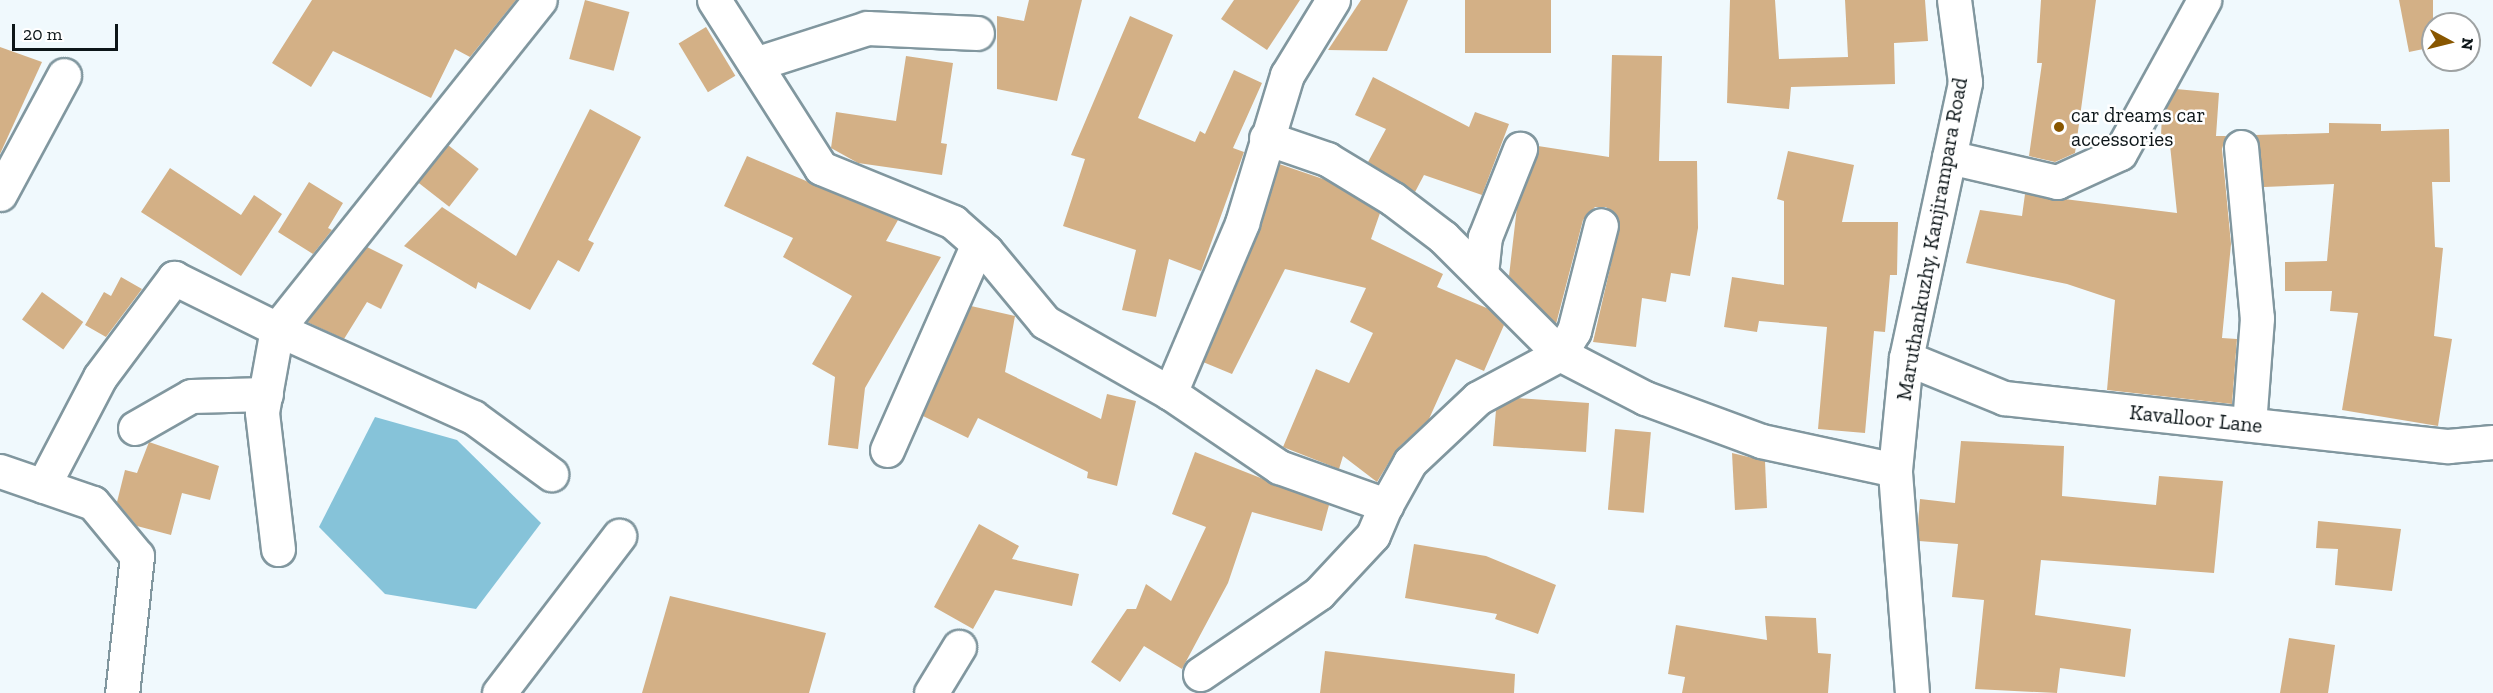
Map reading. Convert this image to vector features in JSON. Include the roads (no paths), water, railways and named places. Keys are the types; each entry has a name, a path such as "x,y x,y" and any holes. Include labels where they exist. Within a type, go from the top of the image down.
{"street":[{"path":"278,549 262,412 277,329 540,0"},
{"path":"714,0 821,168 902,197 953,222 978,244 1045,322 1170,393 1279,467 1386,505"},
{"path":"1170,393 1242,224 1266,138 1287,75 1333,0"},
{"name":"Maruthankuzhy, Kanjirampara Road","path":"1912,693 1895,470 1906,358 1965,81 1954,0"},
{"path":"1949,157 2057,182 2120,153 2204,0"},
{"path":"755,64 867,27 977,33"},
{"path":"0,194 64,75"},
{"path":"1266,138 1327,159 1393,199 1481,274 1560,354 1646,398 1761,441 1895,470"},
{"path":"2241,147 2257,318 2249,424"},
{"path":"1481,274 1485,237 1520,149"},
{"path":"1200,674 1319,593 1373,535 1386,505 1410,462 1478,398 1560,354 1574,331 1601,225"},
{"path":"887,450 978,244"},
{"path":"43,486 100,377 174,278 277,329 473,417 551,474"},
{"name":"Kavalloor Lane","path":"1906,358 2004,398 2448,446 2493,442"},
{"path":"135,428 191,396 266,394"},
{"path":"0,471 93,503 137,556 122,693"},
{"path":"499,693 619,536"},
{"path":"932,693 959,646"}],"water":[{"path":"375,417 457,440 541,523 476,609 385,594 319,527"}],"place":[{"name":"car dreams car accessories","path":"2059,127"}]}
